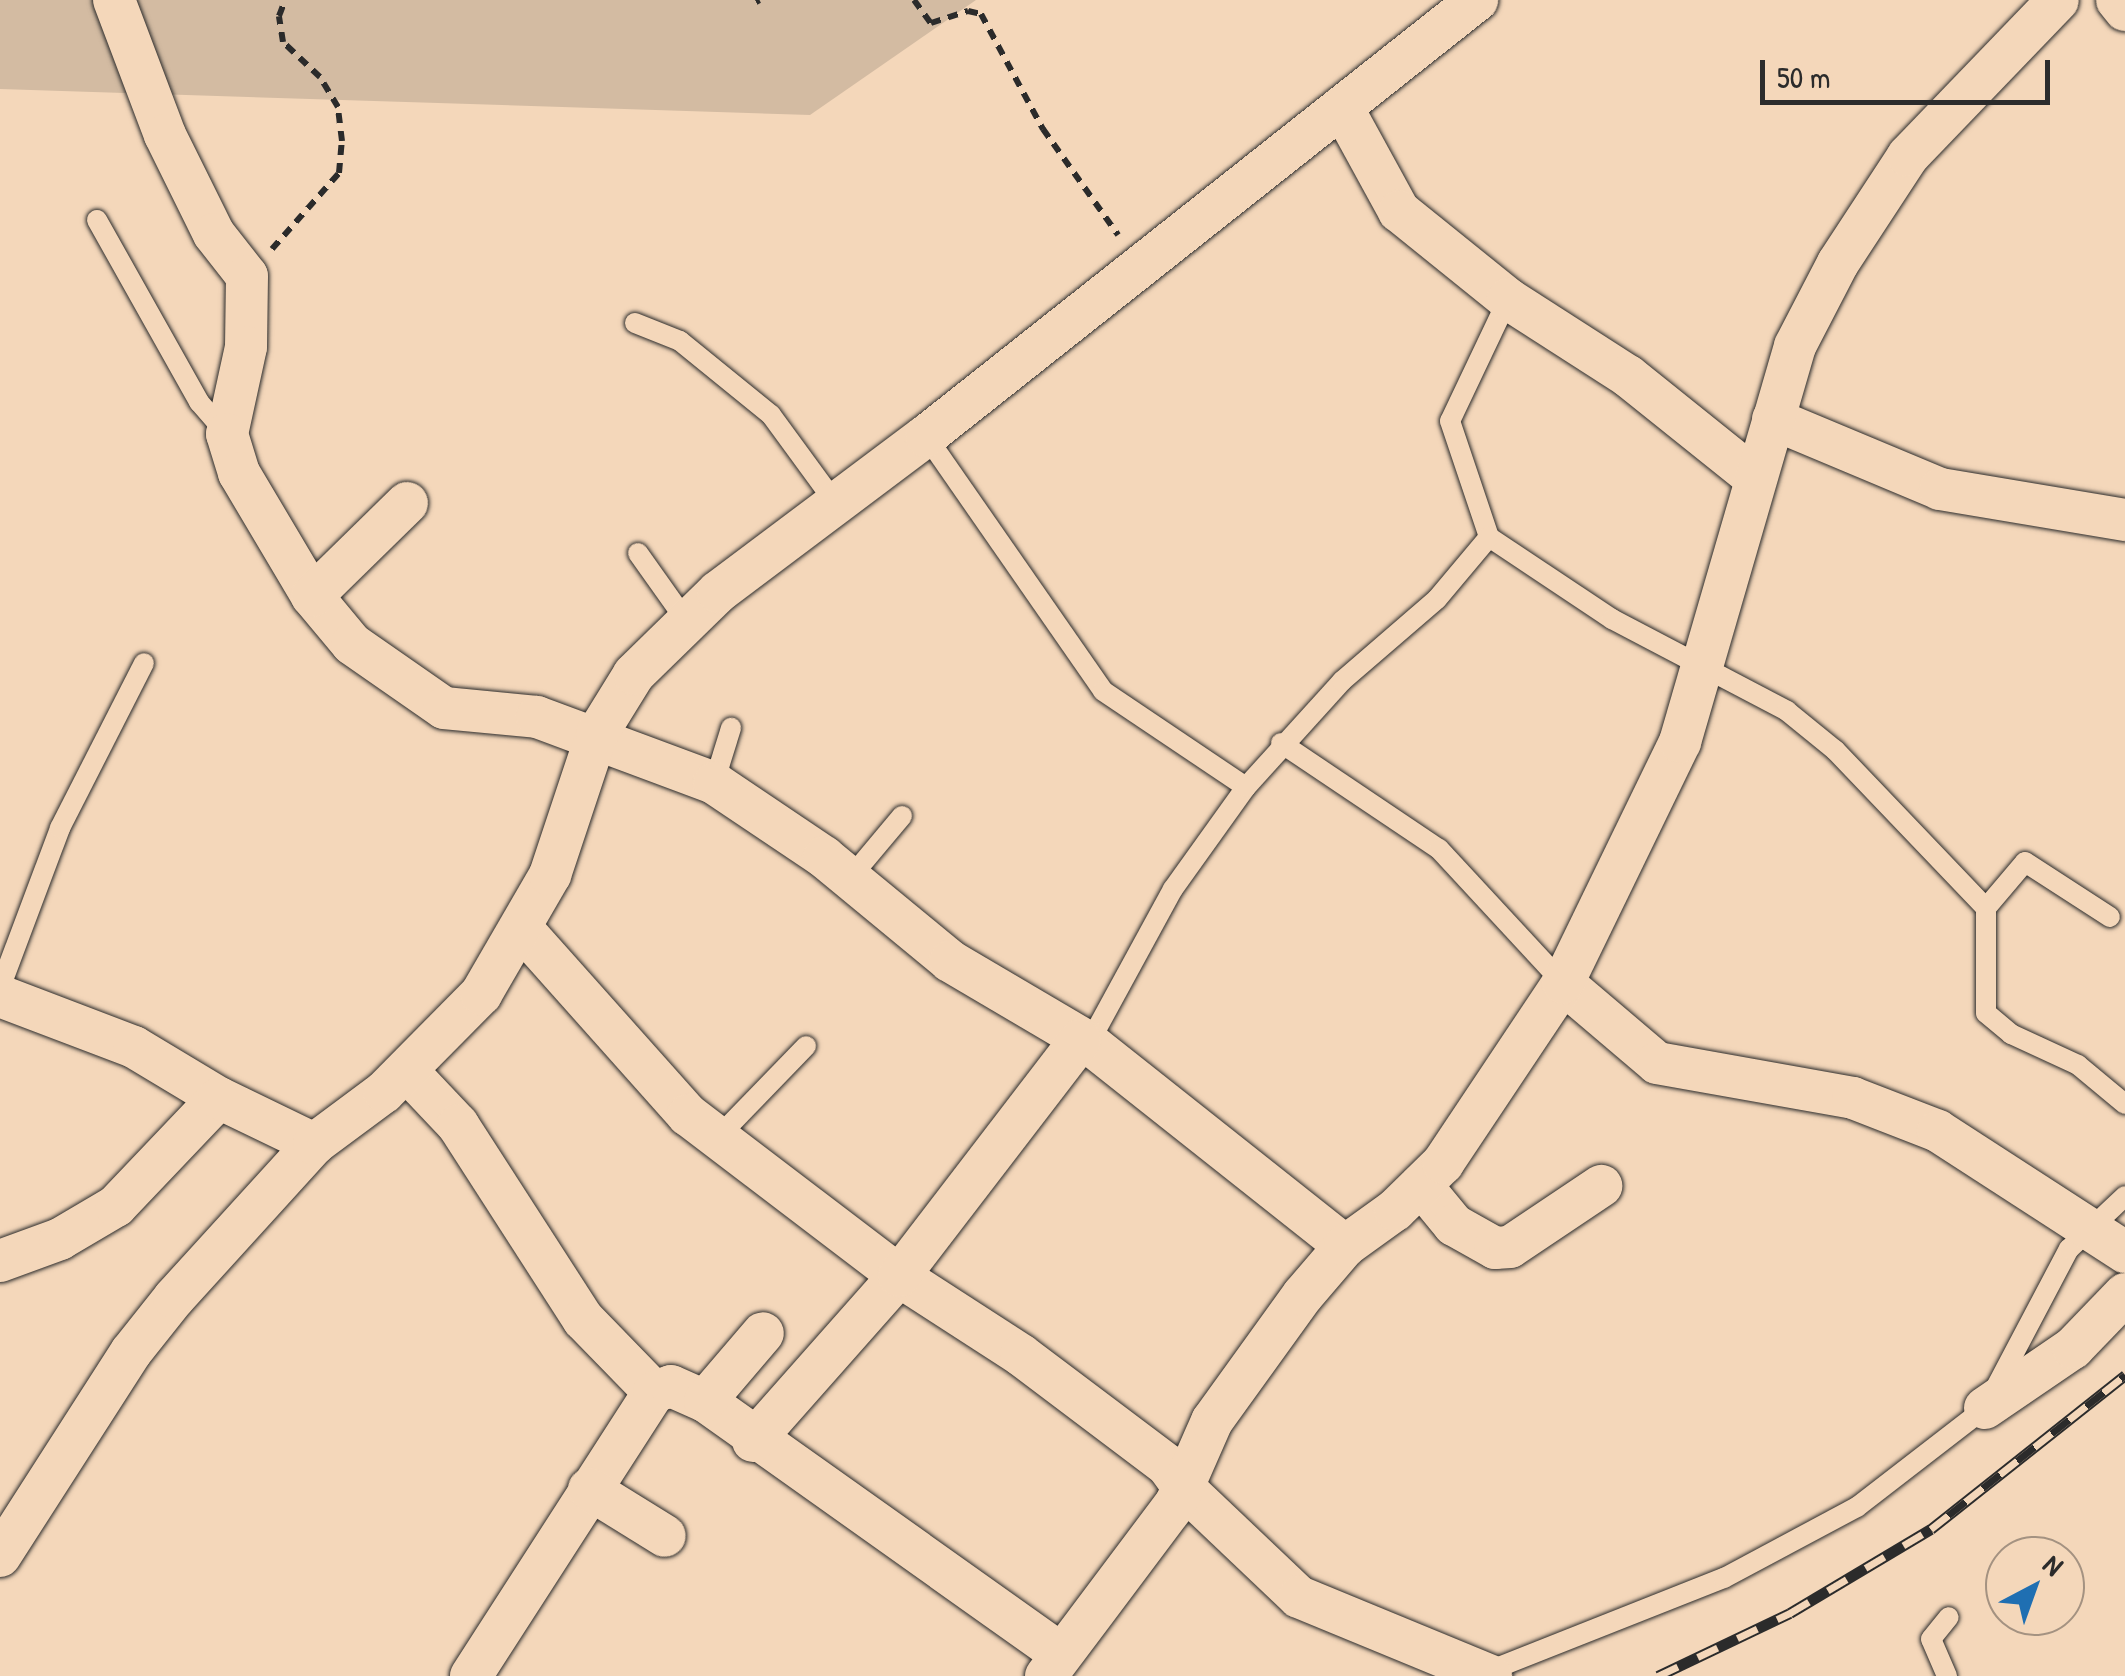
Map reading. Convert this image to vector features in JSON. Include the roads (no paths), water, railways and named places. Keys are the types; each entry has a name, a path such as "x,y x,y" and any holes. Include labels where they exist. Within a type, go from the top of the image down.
{"street":[{"path":"114,0 165,135 214,234 247,276 246,347 227,434 239,474 312,596 352,644 444,708 537,717 597,734 714,782 850,878 950,961 1085,1042 1344,1246"},
{"path":"0,1556 131,1352 314,1144 408,1070 481,994 550,875 597,734 634,674 686,622 834,500 926,436 1477,0"},
{"path":"472,1676 654,1392 671,1386 705,1401 753,1441 876,1520 1053,1665 1184,1488 1212,1421 1344,1246 1422,1185 1502,1082 1563,983 1642,828 1706,664 1752,476 1804,329 1908,156 2058,0"},
{"path":"2117,0 2125,10"},
{"path":"1342,107 1399,210 1508,299 1628,376 1752,476"},
{"path":"1773,419 1940,488 2125,520"},
{"path":"312,596 406,503"},
{"path":"522,929 688,1115 899,1276 1098,1412 1168,1465 1184,1488 1299,1597 1488,1674"},
{"path":"1563,983 1658,1063 1853,1098 1938,1131 2125,1252"},
{"path":"0,996 134,1048 219,1098 314,1144"},
{"path":"753,1441 899,1276 1085,1042"},
{"path":"408,1070 468,1139 583,1318 654,1392"},
{"path":"0,1261 60,1240 116,1206 219,1098"},
{"path":"1422,1185 1454,1225 1495,1248 1510,1247 1601,1186"},
{"path":"1984,1408 2073,1348 2125,1294"},
{"path":"705,1401 762,1333"},
{"path":"589,1489 665,1536"}],"lane":[{"path":"96,220 199,402 227,434"},
{"path":"1508,299 1450,421 1489,537 1612,619 1706,664 1787,712 1835,750 1986,908"},
{"path":"635,323 680,342 772,415 834,500"},
{"path":"926,436 1103,691 1246,787"},
{"path":"1085,1042 1173,889 1281,743 1437,599 1489,537"},
{"path":"638,553 686,622"},
{"path":"0,988 60,828 144,663"},
{"path":"714,782 731,728"},
{"path":"1281,743 1439,848 1563,983"},
{"path":"850,878 902,816"},
{"path":"2110,917 2025,862 1986,908 1986,1013 2010,1034 2078,1065 2125,1104"},
{"path":"718,1138 806,1046"},
{"path":"1488,1674 1741,1570 1857,1507 1984,1408 2043,1294 2086,1230 2125,1196"},
{"path":"1947,1676 1931,1638 1949,1617"}],"railway":[{"path":"1658,1676 1790,1613 1931,1529 2125,1375"}]}
